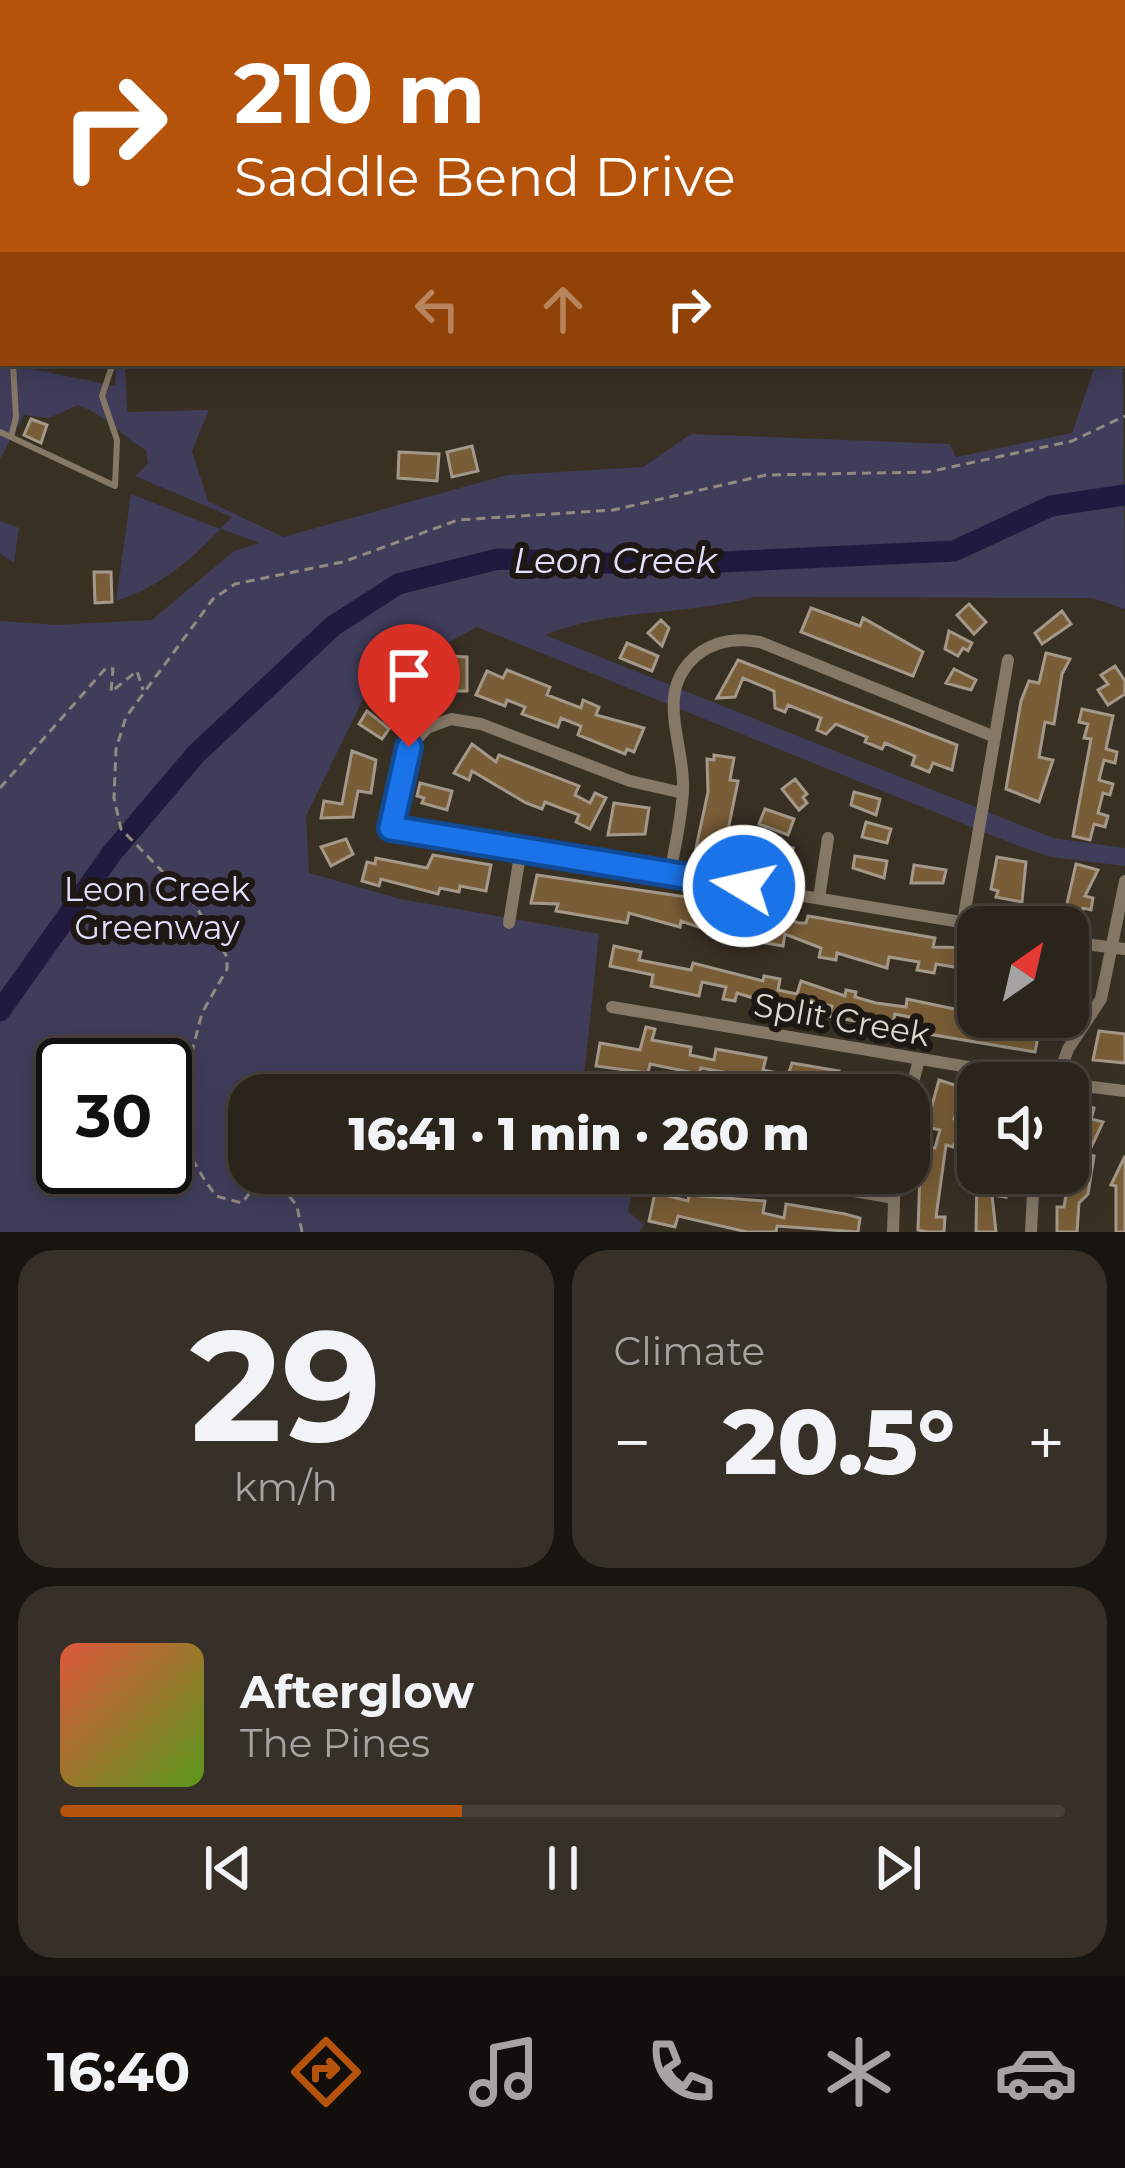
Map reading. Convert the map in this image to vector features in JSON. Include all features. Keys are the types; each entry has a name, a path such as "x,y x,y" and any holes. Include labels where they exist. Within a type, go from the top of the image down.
{"street":[{"path":"670,874 683,793 675,688 693,658 732,640 760,642 995,737"},
{"path":"966,906 1008,660"},
{"path":"683,793 630,781 482,724 451,719 419,734 404,755 391,828 957,921"},
{"path":"819,898 828,838"},
{"path":"509,923 521,849"},
{"path":"1066,1062 1069,1048 1096,1010 1119,948 1125,881"},
{"path":"1089,944 1119,948"},
{"name":"Split Creek","path":"612,1007 957,1066"},
{"path":"916,1074 920,1060"},
{"name":"Split Creek","path":"1089,1086 1125,1091"},
{"path":"871,1194 894,1198"},
{"path":"893,1232 894,1194"},
{"path":"1031,1232 1033,1194"}],"lane":[{"path":"11,437 16,417 13,366"},
{"path":"0,432 115,485 117,440 102,396 112,366"}],"path":[{"path":"302,1232 297,1206 279,1183 258,1182 242,1203 216,1196 182,1141 176,1099 193,1060 202,1013 226,969 227,957 195,905 164,878 115,815 119,734 143,692 155,683 174,649 213,599 235,584 343,562 458,520 613,510 766,475 928,472 1072,441 1125,416"},
{"path":"0,788 106,668 113,669 111,692 137,670 143,692"}],"green space":[{"name":"Leon Creek Greenway","path":"0,366 115,386 116,366 125,366 127,412 209,410 192,451 208,501 283,537 507,475 643,467 691,434 950,444 956,457 1072,433 1095,366 1123,366 1125,609 1092,598 754,597 596,620 545,635 1053,838 1125,848 1125,866 1051,857 1016,845 477,627 404,666 366,693 306,816 309,873 400,899 599,934 584,1074 228,1074 228,1194 632,1194 628,1211 644,1225 639,1232 0,1232 0,621 57,625 152,620 234,551 260,543 221,529 173,572 116,601 131,494 220,529 232,517 135,476 148,464 146,450 78,405 49,418 24,415 0,459"},
{"path":"0,521 19,528 14,562 0,554"}],"building":[{"path":"31,419 47,425 41,443 24,435"},
{"path":"472,446 478,471 452,477 447,452"},
{"path":"399,452 439,454 437,481 398,478"},
{"path":"94,572 111,572 112,602 95,603"},
{"path":"969,604 986,622 974,634 957,615"},
{"path":"811,608 860,626 863,618 923,652 913,676 801,632"},
{"path":"1062,611 1071,624 1042,644 1035,633"},
{"path":"661,620 669,628 662,646 648,633"},
{"path":"949,631 972,643 968,651 963,648 958,656 945,649"},
{"path":"627,643 658,656 652,671 620,658"},
{"path":"1046,653 1070,659 1062,674 1054,724 1045,722 1039,757 1053,760 1039,802 1006,789 1021,701 1029,681 1039,683"},
{"path":"449,656 467,657 467,691 448,691"},
{"path":"738,660 957,745 952,770 933,763 929,772 912,765 915,756 885,743 882,749 836,724 826,734 817,730 821,718 788,705 785,712 775,708 774,691 743,678 735,697 717,698"},
{"path":"1115,666 1125,681 1125,694 1108,705 1098,690 1108,684 1101,675"},
{"path":"433,668 439,694 424,698 418,672"},
{"path":"954,669 976,680 971,690 946,683"},
{"path":"507,670 550,687 547,695 581,708 583,700 599,707 596,715 644,728 634,752 627,749 625,754 578,735 581,726 561,718 558,727 522,714 525,707 507,700 505,706 476,695 487,671 503,678"},
{"path":"398,684 412,704 399,714 384,693"},
{"path":"1082,709 1113,716 1106,749 1117,752 1115,763 1104,760 1099,780 1113,784 1110,795 1103,793 1098,813 1108,816 1105,827 1094,824 1090,840 1073,836 1091,739 1084,738 1088,724 1079,722"},
{"path":"367,711 389,729 382,739 359,724"},
{"path":"472,744 496,762 499,755 579,786 575,795 590,803 595,793 606,798 590,829 576,822 579,815 545,802 542,809 526,803 472,771 469,780 454,773"},
{"path":"352,751 376,760 371,793 358,791 353,817 321,818 324,801 342,804"},
{"path":"714,755 734,758 730,780 738,781 727,835 734,836 730,855 696,848 708,792 707,759 714,760"},
{"path":"795,779 807,794 803,797 807,803 799,810 782,789"},
{"path":"420,783 452,791 447,810 422,803 424,798 417,796"},
{"path":"854,792 880,799 876,815 851,805"},
{"path":"614,803 649,808 645,834 608,835"},
{"path":"765,809 794,819 788,835 759,824"},
{"path":"866,822 891,829 887,843 862,837"},
{"path":"346,839 353,854 331,866 321,847"},
{"path":"758,841 793,848 791,858 782,856 780,862 755,857"},
{"path":"433,855 491,865 486,891 460,886 459,892 440,888 438,894 381,879 379,886 362,881 367,862 375,864 376,858 427,868"},
{"path":"855,856 887,861 884,878 853,868"},
{"path":"997,857 1026,862 1022,902 996,897 998,891 991,889"},
{"path":"1076,864 1098,870 1085,896 1093,898 1091,910 1089,906 1066,906"},
{"path":"914,865 946,870 943,883 911,883"},
{"path":"537,875 700,899 752,912 753,908 799,923 806,923 808,916 935,938 933,947 957,948 957,968 936,964 934,973 917,970 919,962 889,957 887,968 837,953 836,960 819,957 821,948 785,934 783,946 766,943 768,937 733,930 731,938 681,921 680,927 629,913 627,923 556,911 558,904 531,903"},
{"path":"614,946 641,952 639,960 691,970 693,963 763,981 764,976 780,979 778,990 797,994 801,981 845,996 846,990 856,992 855,997 876,1003 906,1007 907,999 957,1010 957,1038 1038,1038 1035,1052 916,1032 919,1019 895,1014 892,1028 829,1016 832,1006 809,1001 805,1014 737,993 735,1001 723,999 726,987 702,982 699,996 651,986 653,975 610,966"},
{"path":"646,1027 655,1029 652,1040 691,1047 690,1055 714,1060 716,1049 766,1058 763,1070 783,1074 734,1074 701,1068 699,1074 650,1064 648,1073 596,1066 600,1043 640,1050"},
{"path":"1099,1031 1125,1034 1125,1063 1093,1060"},
{"path":"792,1063 838,1074 788,1074"},
{"path":"939,1080 957,1086 957,1138 953,1147 946,1145 936,1217 945,1217 944,1232 918,1230 919,1194 930,1194 930,1147 935,1148 940,1130 930,1128"},
{"path":"1089,1107 1094,1108 1091,1119 1103,1122 1089,1152"},
{"path":"1125,1156 1125,1232 1116,1232 1116,1186 1111,1185"},
{"path":"655,1194 688,1201 689,1194 699,1194 765,1201 763,1213 784,1218 786,1204 860,1218 858,1232 777,1226 776,1232 747,1232 678,1216 675,1227 649,1221"},
{"path":"977,1194 1006,1194 992,1195 996,1232 976,1232"},
{"path":"1066,1194 1088,1194 1079,1203 1077,1232 1057,1232 1057,1207 1064,1207"}],"waterway":[{"name":"Leon Creek","path":"0,1011 112,853 196,754 333,626 398,584 498,559 659,565 954,551 1051,506 1125,495"}],"route":[{"path":"409,747 391,828 744,886"}]}
